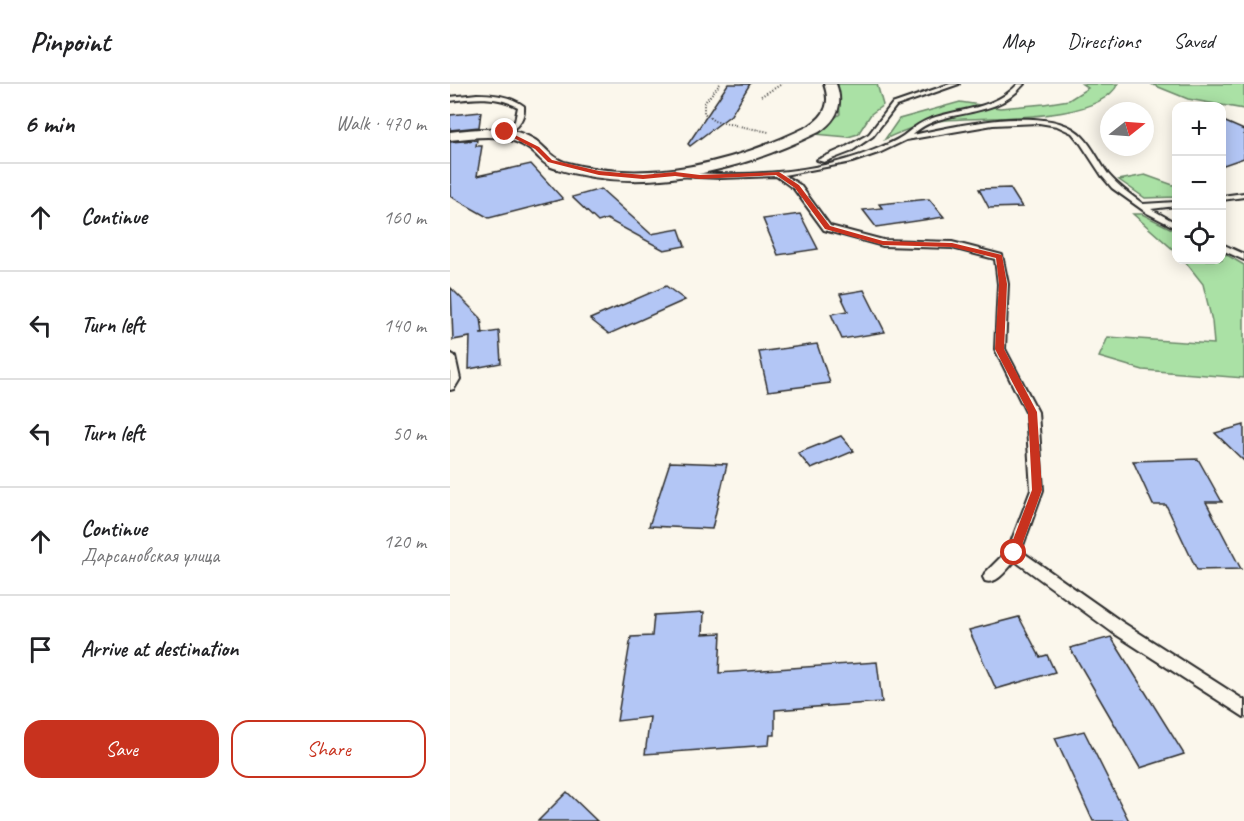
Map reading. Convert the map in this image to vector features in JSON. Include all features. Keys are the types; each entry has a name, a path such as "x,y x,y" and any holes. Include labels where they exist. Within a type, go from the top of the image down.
{"street":[{"path":"450,136 505,132 537,148 550,161 566,165 599,173 643,177 675,174 719,166 819,128 832,112 836,98 830,84"}],"lane":[{"path":"777,173 847,150 871,135 894,105 956,84"},
{"path":"904,138 921,124 973,108 1004,103 1021,84"},
{"path":"450,99 493,97 511,99 521,106 522,113 518,124 505,132"},
{"path":"675,174 709,177 777,173 868,155 904,138 984,122 1044,123 1062,126 1075,133 1110,182 1144,207 1172,224"},
{"path":"777,173 797,187 827,228 883,243 952,245 999,257 1003,284 1000,349 1032,412 1037,490 1014,553 990,577"},
{"path":"1226,197 1244,195"},
{"path":"1144,207 1172,204"},
{"path":"1226,249 1244,257"},
{"path":"450,356 454,379 450,387"},
{"path":"1014,553 1117,627 1244,709"}],"path":[{"path":"720,84 704,103 704,113 714,121 795,138"},
{"path":"761,96 782,84"}],"green space":[{"path":"838,84 877,84 883,105 871,114 858,134 848,137 814,134 840,114"},
{"path":"1082,84 1118,84 1106,97 1088,106 1065,112 1040,116 939,121 915,127 885,139 899,119 960,102 1000,108 1069,100 1088,88"},
{"path":"1151,84 1244,84 1244,109 1226,106 1226,102 1188,99"},
{"path":"1145,175 1172,185 1172,197 1145,198 1119,180"},
{"path":"1133,214 1142,214 1172,229 1172,248"},
{"path":"1226,254 1244,265 1244,378 1143,370 1099,357 1108,337 1214,344 1212,321 1203,284 1187,264 1226,264"}],"building":[{"path":"728,84 750,84 731,115 690,146 688,144"},
{"path":"481,112 479,127 450,130 450,115"},
{"path":"1226,122 1244,130 1244,158 1226,164"},
{"path":"477,140 476,146 482,146 477,176 531,164 563,199 489,218 450,196 450,142"},
{"path":"1010,188 1022,207 989,208 979,189"},
{"path":"601,189 651,234 679,229 685,246 664,250 607,219 598,222 572,197"},
{"path":"929,199 944,217 876,227 863,210 882,208 879,204"},
{"path":"800,214 818,249 778,255 763,219"},
{"path":"666,286 685,300 609,334 590,319"},
{"path":"451,288 481,318 483,334 499,331 501,363 469,369 470,337 453,340"},
{"path":"864,290 885,332 842,339 831,314 848,311 840,294"},
{"path":"817,344 830,383 768,391 759,352"},
{"path":"1244,425 1244,461 1215,433"},
{"path":"841,436 854,451 811,469 798,453"},
{"path":"1198,459 1222,502 1206,502 1241,569 1197,570 1166,505 1153,505 1133,461"},
{"path":"670,462 727,464 712,529 649,526"},
{"path":"704,612 703,634 721,633 719,673 877,662 882,702 775,710 775,735 770,735 769,745 645,754 650,717 617,721 631,637 652,636 654,615"},
{"path":"1019,617 1040,657 1047,655 1055,672 996,689 969,630"},
{"path":"1111,637 1184,754 1140,768 1070,648"},
{"path":"1084,731 1129,821 1093,821 1055,738"},
{"path":"567,792 597,821 538,821"}],"route":[{"path":"505,132 520,137 537,148 550,161 599,173 643,177 675,174 700,177 777,173 797,187 827,228 883,243 952,245 999,257 1003,284 1000,349 1032,412 1037,490 1014,553"}]}
